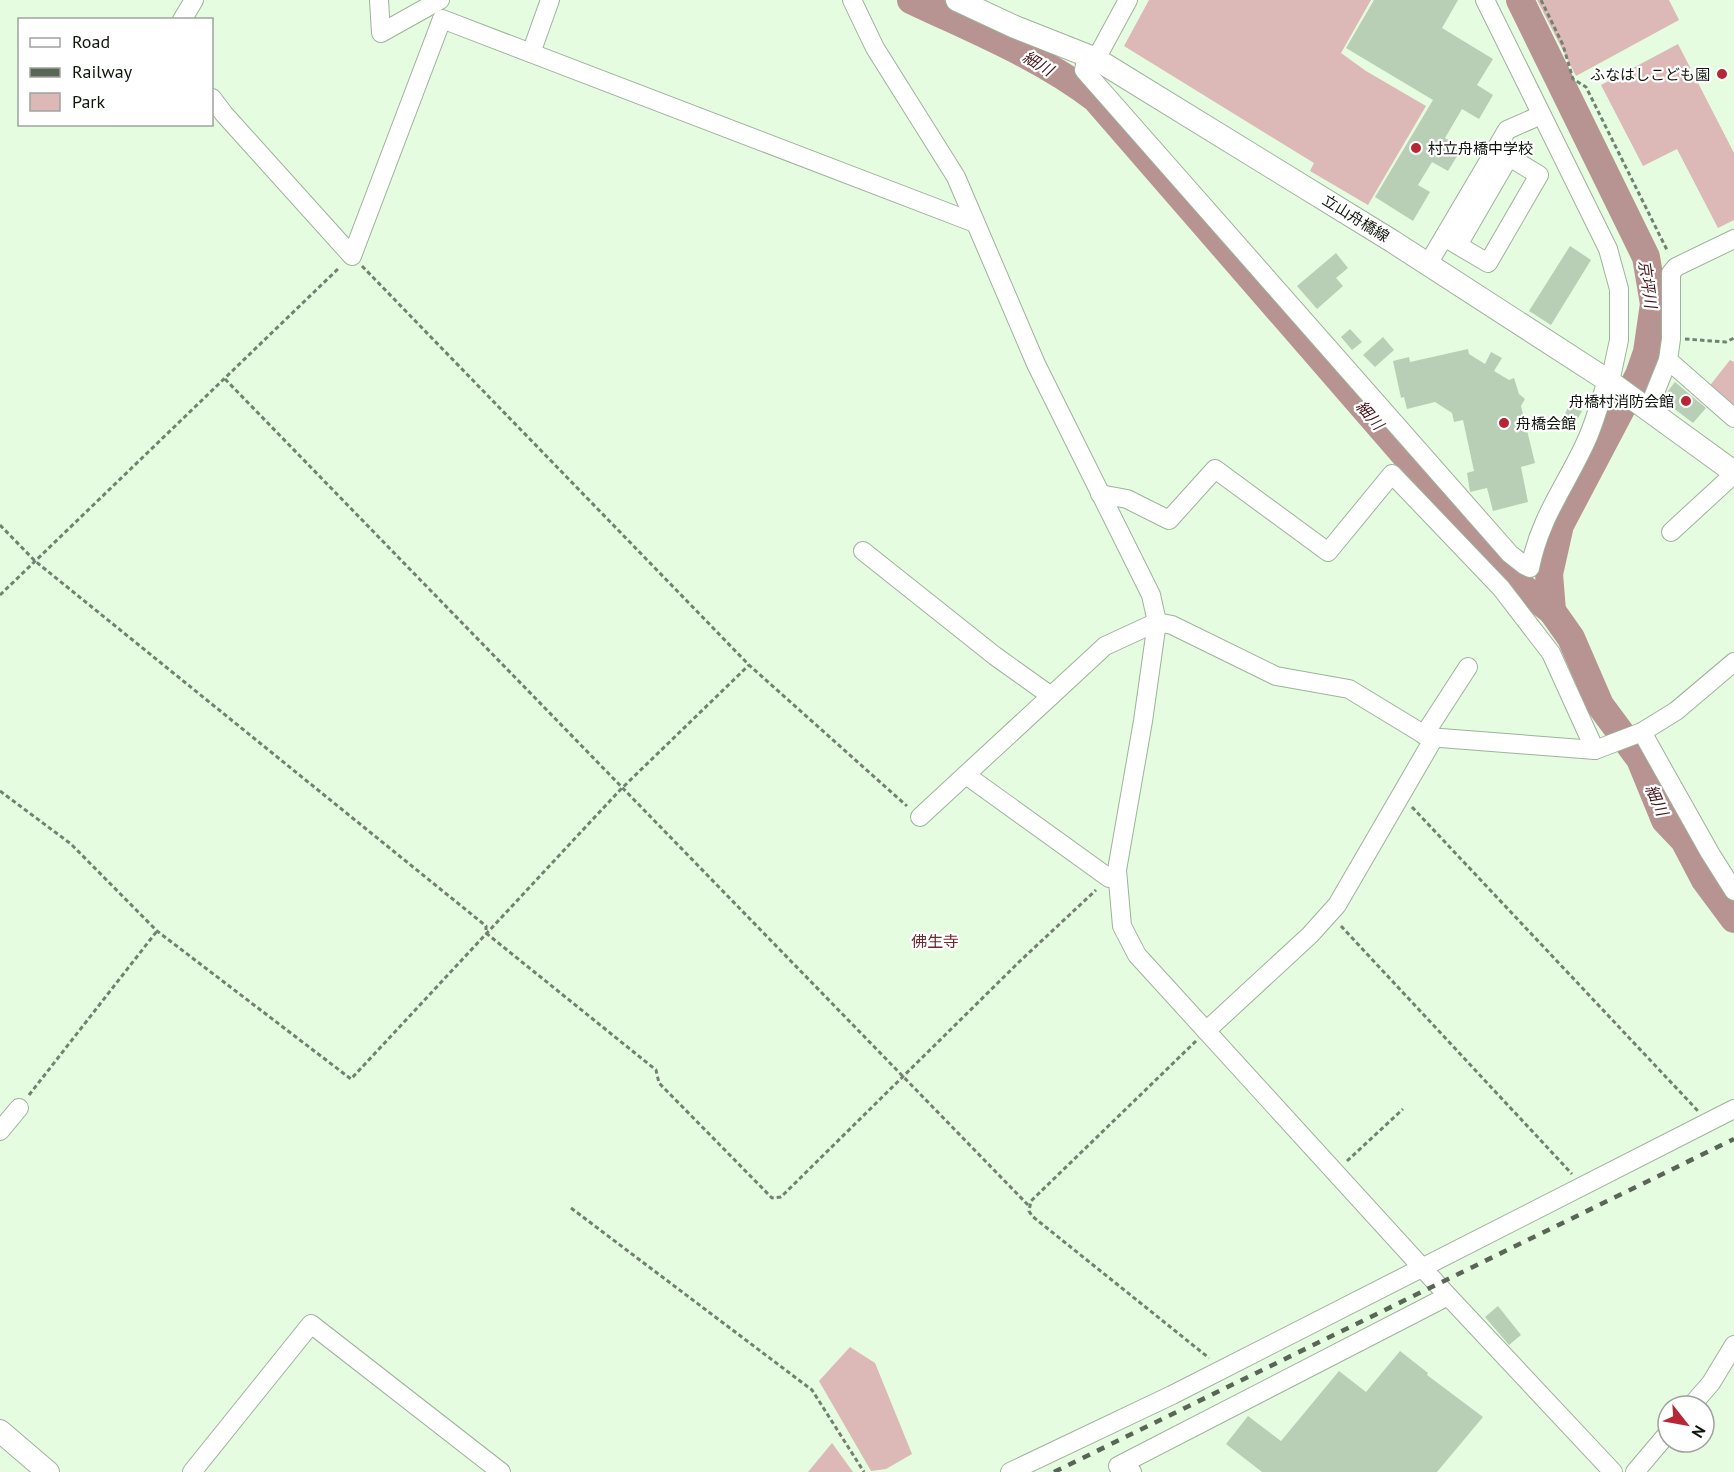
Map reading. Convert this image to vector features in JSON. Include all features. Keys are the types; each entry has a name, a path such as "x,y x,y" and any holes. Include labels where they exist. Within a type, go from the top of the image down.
{"main road":[{"name":"立山舟橋線","path":"957,0 1015,27 1092,58 1428,264 1609,381 1730,470"},
{"path":"0,1431 48,1472"}],"street":[{"path":"183,18 195,0"},
{"path":"379,0 381,33 440,0"},
{"path":"531,53 550,0"},
{"path":"852,0 875,48 956,177 1036,364 1151,595 1157,622 1143,721 1117,870 1122,926 1137,955 1448,1296 1613,1472"},
{"path":"1128,0 1084,70 1510,554 1530,568 1535,544 1543,523 1587,438 1609,381 1619,340 1619,289 1608,249 1485,0"},
{"path":"213,99 352,256 442,19 975,223"},
{"path":"1428,264 1451,241 1502,153 1507,130 1541,115"},
{"path":"1451,241 1488,263 1539,175 1502,153"},
{"path":"1648,410 1668,360 1671,339 1671,273 1676,267 1734,239"},
{"path":"1668,360 1734,418"},
{"path":"1100,494 1127,499 1169,520 1215,469 1328,552 1392,474 1501,588 1551,653 1595,750"},
{"path":"1671,532 1730,470"},
{"path":"863,551 995,656 1051,696"},
{"path":"920,817 1105,646 1157,622 1172,625 1276,676 1349,689 1429,736 1595,750 1642,732 1676,711 1734,662"},
{"path":"1206,1031 1338,905 1401,795 1429,736 1468,667"},
{"path":"1642,732 1734,891"},
{"path":"966,775 1109,878"},
{"path":"0,1131 19,1108"},
{"path":"1010,1472 1222,1369 1734,1108"},
{"path":"1132,1472 1118,1466 1448,1296"},
{"path":"192,1472 311,1324 501,1472"},
{"path":"1701,1394 1711,1383 1734,1345"},
{"path":"1635,1472 1656,1447"}],"path":[{"path":"1540,0 1563,45 1573,79 1586,87 1676,267"},
{"path":"0,595 352,256 749,664 920,817"},
{"path":"1671,339 1726,342 1734,338"},
{"path":"225,378 621,789 1029,1206 1032,1216 1222,1369"},
{"path":"0,525 35,561 486,926 486,933"},
{"path":"0,791 71,844 157,931 351,1079 621,789 749,664"},
{"path":"1401,795 1708,1122"},
{"path":"486,933 656,1070 659,1083 772,1198 781,1197 1019,962 1109,878"},
{"path":"1329,914 1583,1185"},
{"path":"19,1108 157,931"},
{"path":"1029,1206 1206,1031"},
{"path":"1335,1172 1403,1109"},
{"path":"571,1208 812,1390 864,1472"}],"green space":[{"path":"1149,0 1371,0 1341,53 1366,71 1426,106 1368,205 1310,171 1314,163 1124,46"},
{"path":"1537,0 1669,0 1679,20 1576,76"},
{"path":"1678,44 1734,153 1734,220 1718,228 1677,149 1643,166 1601,85"},
{"path":"1730,360 1734,362 1734,411 1708,388"},
{"path":"850,1347 875,1363 912,1454 886,1469 871,1471 819,1381"},
{"path":"832,1443 853,1472 808,1472"}],"building":[{"path":"1374,0 1458,0 1442,28 1493,59 1477,85 1493,95 1479,119 1462,109 1445,138 1462,148 1448,171 1432,162 1418,185 1430,192 1413,221 1375,197 1433,100 1346,48"},
{"path":"1570,246 1591,260 1551,325 1529,311"},
{"path":"1336,253 1348,268 1336,278 1343,286 1317,309 1297,286"},
{"path":"1350,329 1362,342 1352,350 1341,337"},
{"path":"1383,337 1394,350 1375,367 1363,355"},
{"path":"1468,349 1469,354 1485,364 1491,352 1502,358 1494,371 1509,380 1514,378 1519,394 1525,399 1521,406 1535,463 1521,467 1528,502 1493,511 1487,488 1470,492 1467,473 1474,471 1463,420 1454,422 1452,413 1435,402 1407,409 1404,397 1401,398 1393,361 1409,357 1410,362"},
{"name":"舟橋村消防会館","path":"1675,382 1706,408 1693,423 1664,401"},
{"path":"1569,405 1582,411 1574,426 1562,421"},
{"path":"1498,1306 1521,1335 1509,1345 1485,1317"},
{"path":"1400,1351 1428,1373 1427,1375 1483,1417 1437,1472 1262,1472 1226,1444 1248,1416 1281,1441 1339,1371 1366,1392"}],"waterway":[{"name":"細川","path":"911,0 1029,57 1096,99 1457,515 1522,587 1552,611 1571,638 1600,705 1640,759 1665,820 1684,840 1705,880 1734,919"},
{"name":"京坪川","path":"1520,0 1646,257 1654,304 1647,352 1639,375 1560,525 1549,574 1552,611"}],"railway":[{"path":"1054,1472 1734,1139"}],"place":[{"name":"ふなはしこども園","path":"1722,74"},
{"name":"村立舟橋中学校","path":"1416,148"},
{"name":"舟橋村消防会館","path":"1686,401"},
{"name":"舟橋会館","path":"1504,423"}],"district":[{"name":"佛生寺","path":"935,941"}]}
